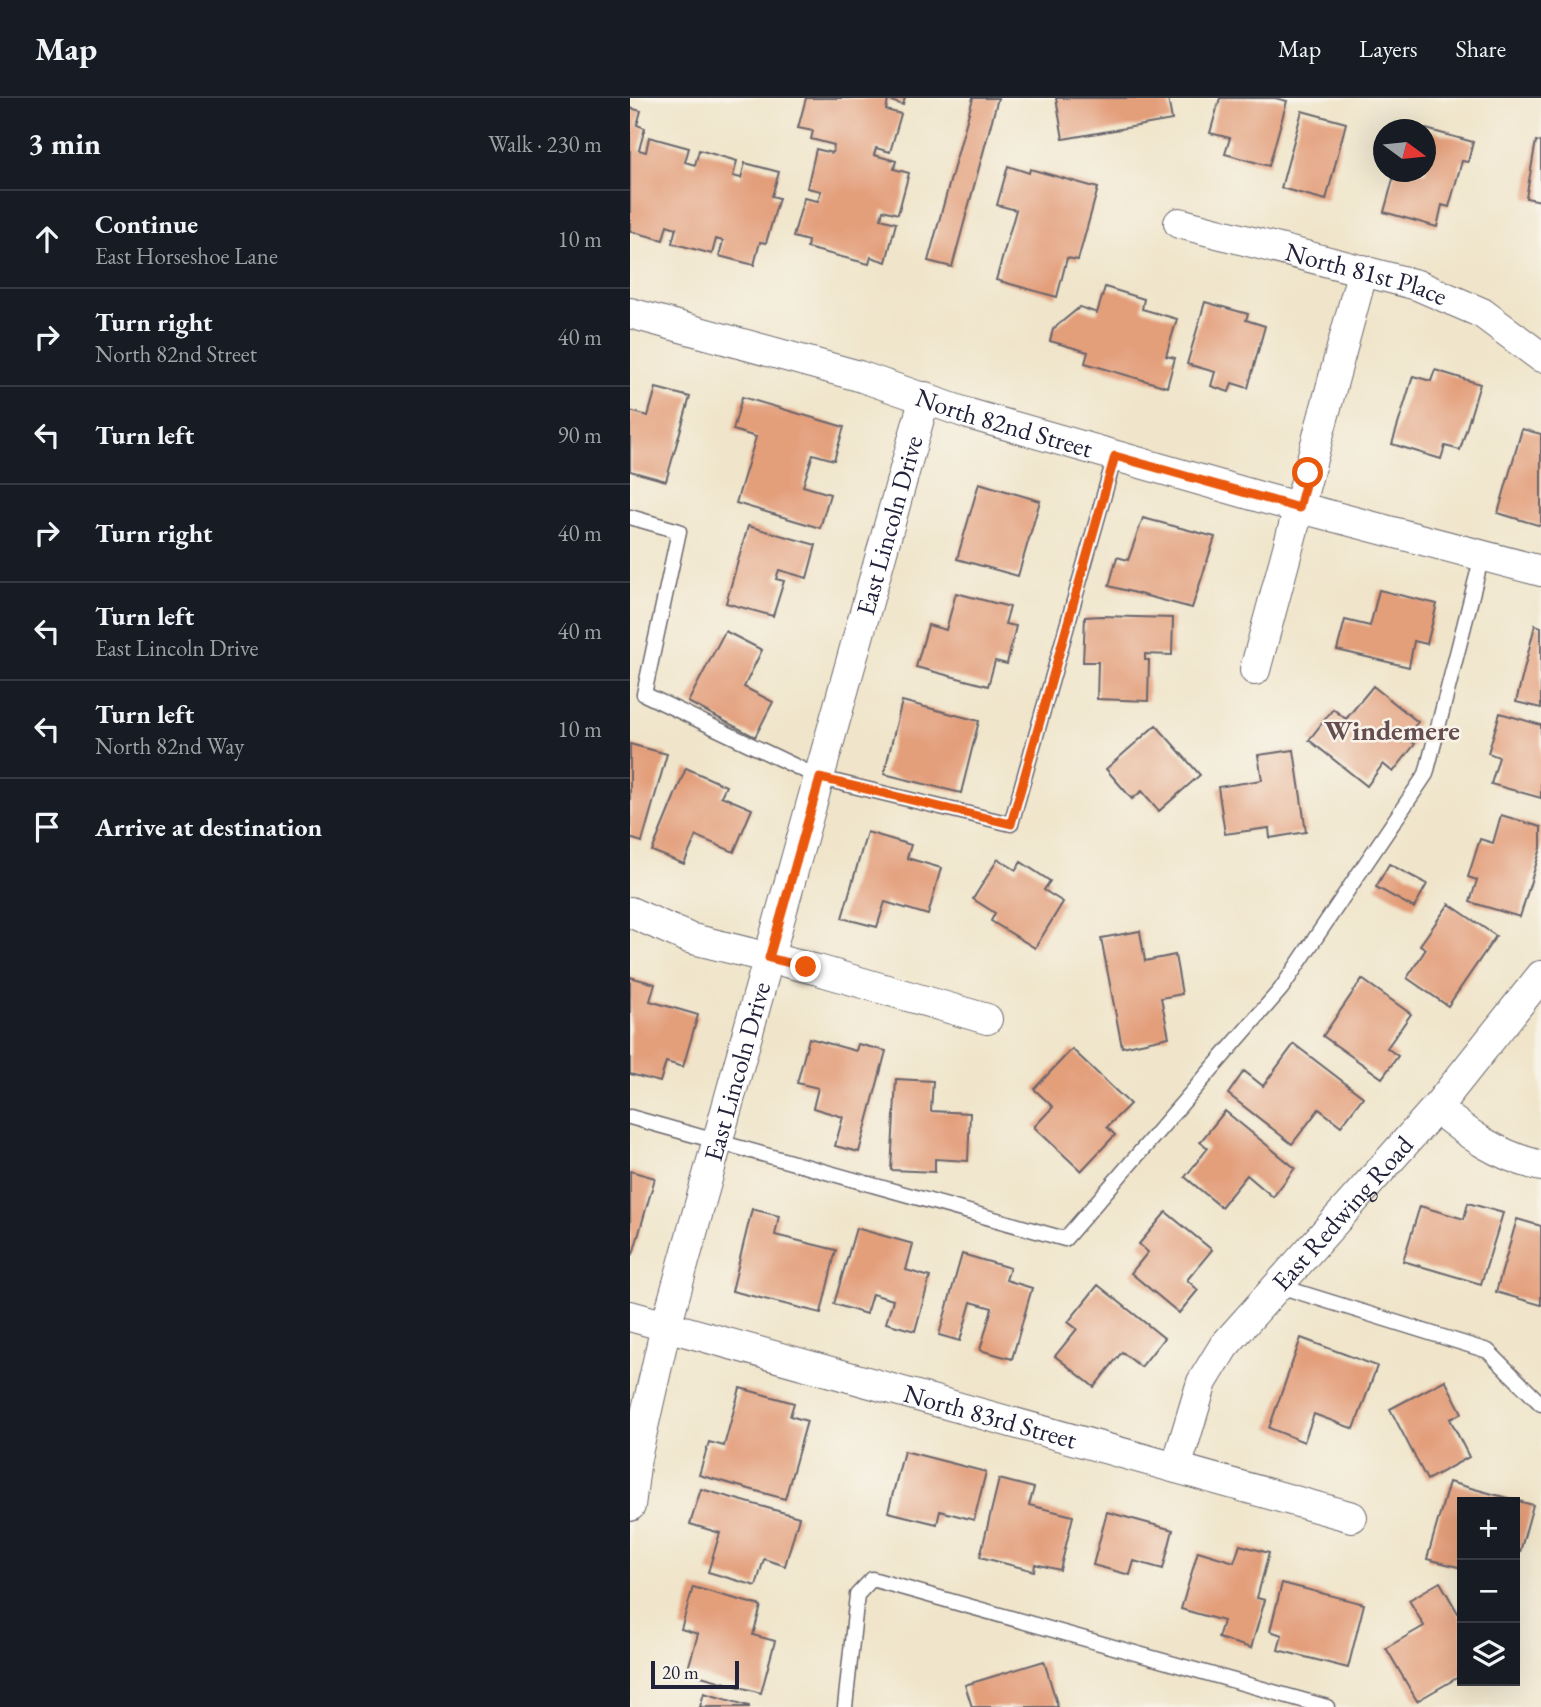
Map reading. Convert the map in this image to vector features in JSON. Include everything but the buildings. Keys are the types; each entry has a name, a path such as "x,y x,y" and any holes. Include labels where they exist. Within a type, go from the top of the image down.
{"street":[{"name":"North 81st Place","path":"1179,223 1417,285 1482,313 1541,357"},
{"path":"1255,670 1363,270"},
{"name":"North 82nd Street","path":"630,313 859,376 969,414 1115,456 1299,508 1541,571"},
{"name":"East Lincoln Drive","path":"630,1506 636,1458 666,1326 925,397"},
{"path":"630,912 689,938 987,1019"},
{"name":"East Redwing Road","path":"1176,1468 1202,1382 1224,1346 1436,1108 1541,976"},
{"path":"1436,1108 1471,1136 1499,1153 1541,1166"},
{"name":"North 83rd Street","path":"630,1316 1352,1517"}],"lane":[{"path":"630,517 679,531 644,694 820,778 1011,824 1115,456"},
{"path":"630,1117 1065,1239 1281,989 1426,774 1482,556"},
{"path":"1279,1286 1488,1351 1541,1404"},
{"path":"845,1707 857,1595 872,1579 1327,1707"}],"district":[{"name":"Windemere","path":"1392,730"}],"route":[{"path":"806,967 769,958 820,778 1011,824 1115,456 1299,508 1308,473"}]}
